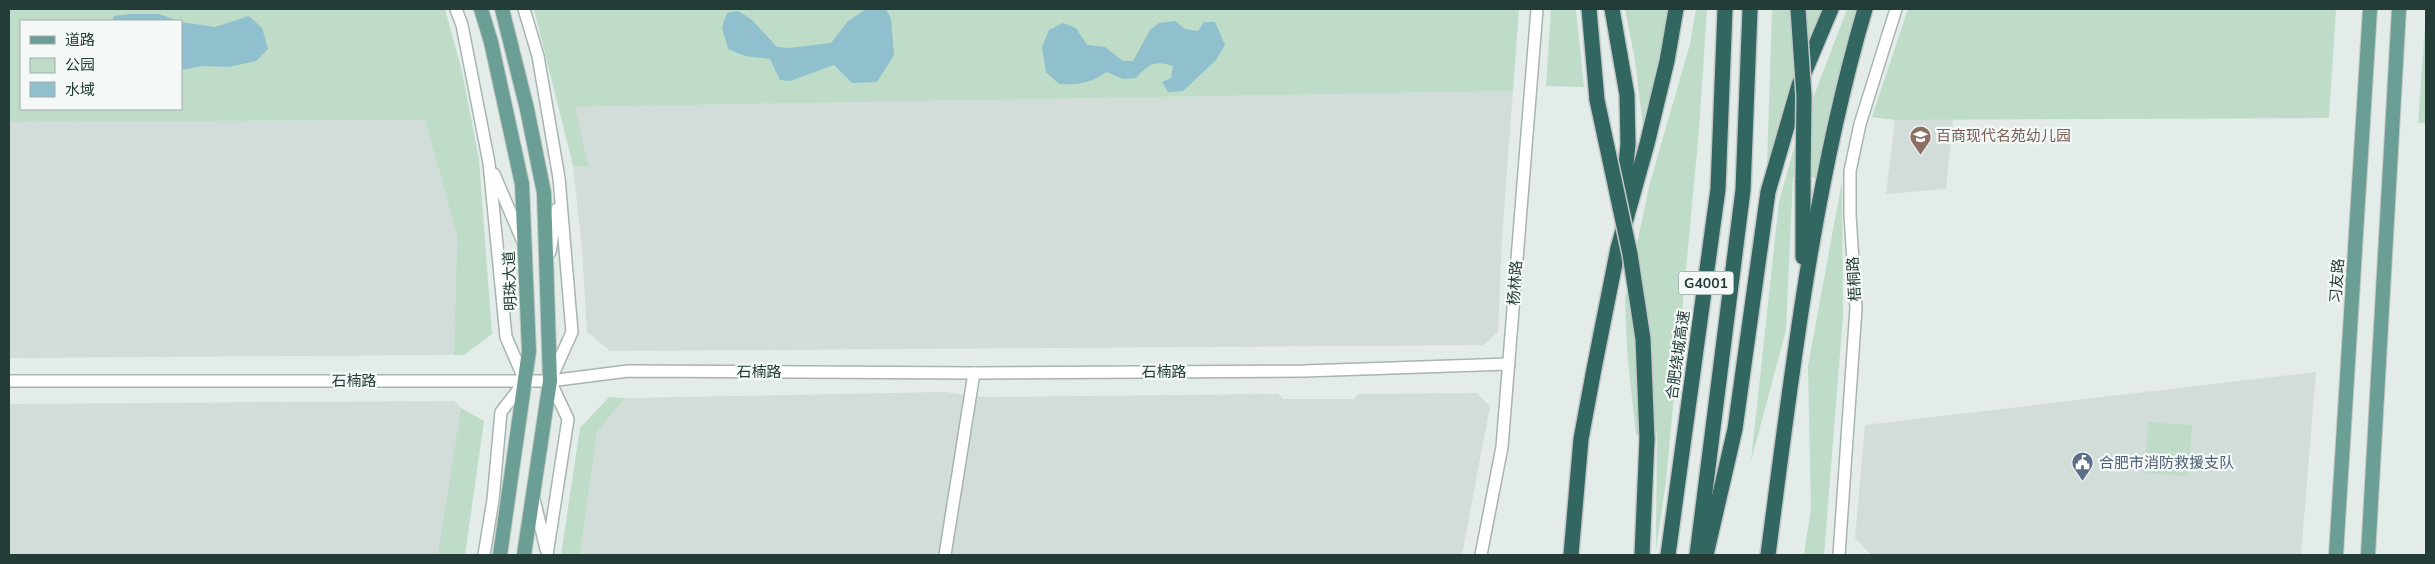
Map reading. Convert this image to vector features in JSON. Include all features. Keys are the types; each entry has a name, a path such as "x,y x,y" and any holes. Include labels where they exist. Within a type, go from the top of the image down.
{"highway":[{"path":"1589,9 1597,100 1630,254 1643,339 1646,439 1642,555"},
{"path":"1612,9 1628,95 1628,144 1618,248"},
{"path":"1571,555 1582,439 1618,248 1649,134 1676,9"},
{"name":"合肥绕城高速","path":"1668,555 1718,189 1725,9"},
{"name":"G4001","path":"1697,555 1743,190 1750,9"},
{"path":"1798,9 1804,96 1803,293"},
{"path":"1706,555 1735,429 1768,192 1799,85 1831,9"},
{"path":"1768,555 1803,293 1846,75 1865,9"}],"main road":[{"name":"明珠大道","path":"481,9 492,42 522,184 529,351 500,555"},
{"path":"502,9 527,109 544,194 550,380 524,555"},
{"name":"习友路","path":"2336,555 2370,9"},
{"path":"2368,555 2399,9"}],"street":[{"path":"456,9 462,25 489,163 506,337 525,381 501,412 485,551"},
{"path":"524,9 538,56 560,192 572,332 550,380 568,419 547,555"},
{"name":"杨林路","path":"1481,555 1502,447 1537,9"},
{"name":"梧桐路","path":"1839,555 1856,308 1850,215 1850,171 1860,124 1896,9"},
{"path":"489,163 525,246"},
{"path":"546,274 560,192"},
{"name":"石楠路","path":"9,381 525,381 628,371 974,373 1304,371 1510,364"},
{"path":"945,555 974,373"},
{"path":"485,551 509,492"},
{"path":"533,494 547,555"}],"shaded area":[{"path":"1513,91 1502,237 1498,332 1483,345 610,351 587,332 582,248 573,166 589,167 575,107"},
{"path":"425,120 457,236 454,355 9,358 9,122"},
{"name":"百商现代名苑幼儿园","path":"1895,120 1953,120 1946,189 1886,194"},
{"name":"合肥市消防救援支队","path":"2316,372 2301,555 1871,555 1855,538 1865,425"},
{"path":"945,392 981,397 1278,394 1283,399 1354,399 1358,394 1477,393 1490,406 1462,555 580,555 597,432 625,398"},
{"path":"454,401 461,408 440,555 9,555 9,404"}],"green space":[{"path":"9,9 445,9 462,71 479,160 492,334 464,355 454,355 457,236 425,120 9,122"},
{"path":"534,9 1519,9 1513,91 575,107 589,167 573,166"},
{"path":"1551,9 1576,9 1584,87 1546,86"},
{"path":"1625,9 1670,9 1643,127 1635,60"},
{"path":"1696,9 1707,9 1699,130 1666,481 1656,550 1657,433 1636,435 1627,350 1625,299 1650,183 1690,44"},
{"path":"1772,9 1823,9 1789,88 1767,165"},
{"path":"1847,9 1856,9 1842,60 1818,178 1793,177 1786,330 1751,461 1779,202 1793,151"},
{"path":"1908,9 2336,9 2329,118 1895,120 1872,117"},
{"path":"2426,12 2426,123 2418,123"},
{"path":"1842,181 1843,315 1824,555 1804,555 1811,508 1808,366"},
{"path":"609,397 625,398 597,432 580,555 561,555 580,428"},
{"path":"461,408 484,421 465,555 438,555"},
{"path":"2148,422 2192,425 2188,476 2145,473"}],"water":[{"path":"866,9 886,9 891,19 894,55 877,82 852,83 834,65 790,81 780,80 770,59 745,56 728,49 722,27 727,13 738,11 752,20 777,47 789,48 831,43 848,21"},
{"path":"159,14 176,20 112,20 114,16"},
{"path":"249,16 262,28 268,49 256,61 229,67 203,66 182,70 182,22 215,27"},
{"path":"1175,21 1185,29 1198,31 1204,22 1215,22 1225,45 1216,60 1183,91 1168,92 1162,82 1171,78 1173,66 1161,63 1148,66 1136,78 1123,79 1107,72 1090,81 1073,84 1059,84 1046,72 1042,47 1049,30 1063,23 1076,28 1087,45 1105,47 1123,61 1133,61 1150,30 1159,23"}],"place":[{"name":"百商现代名苑幼儿园","path":"1920,155"},
{"name":"合肥市消防救援支队","path":"2083,482"}]}
